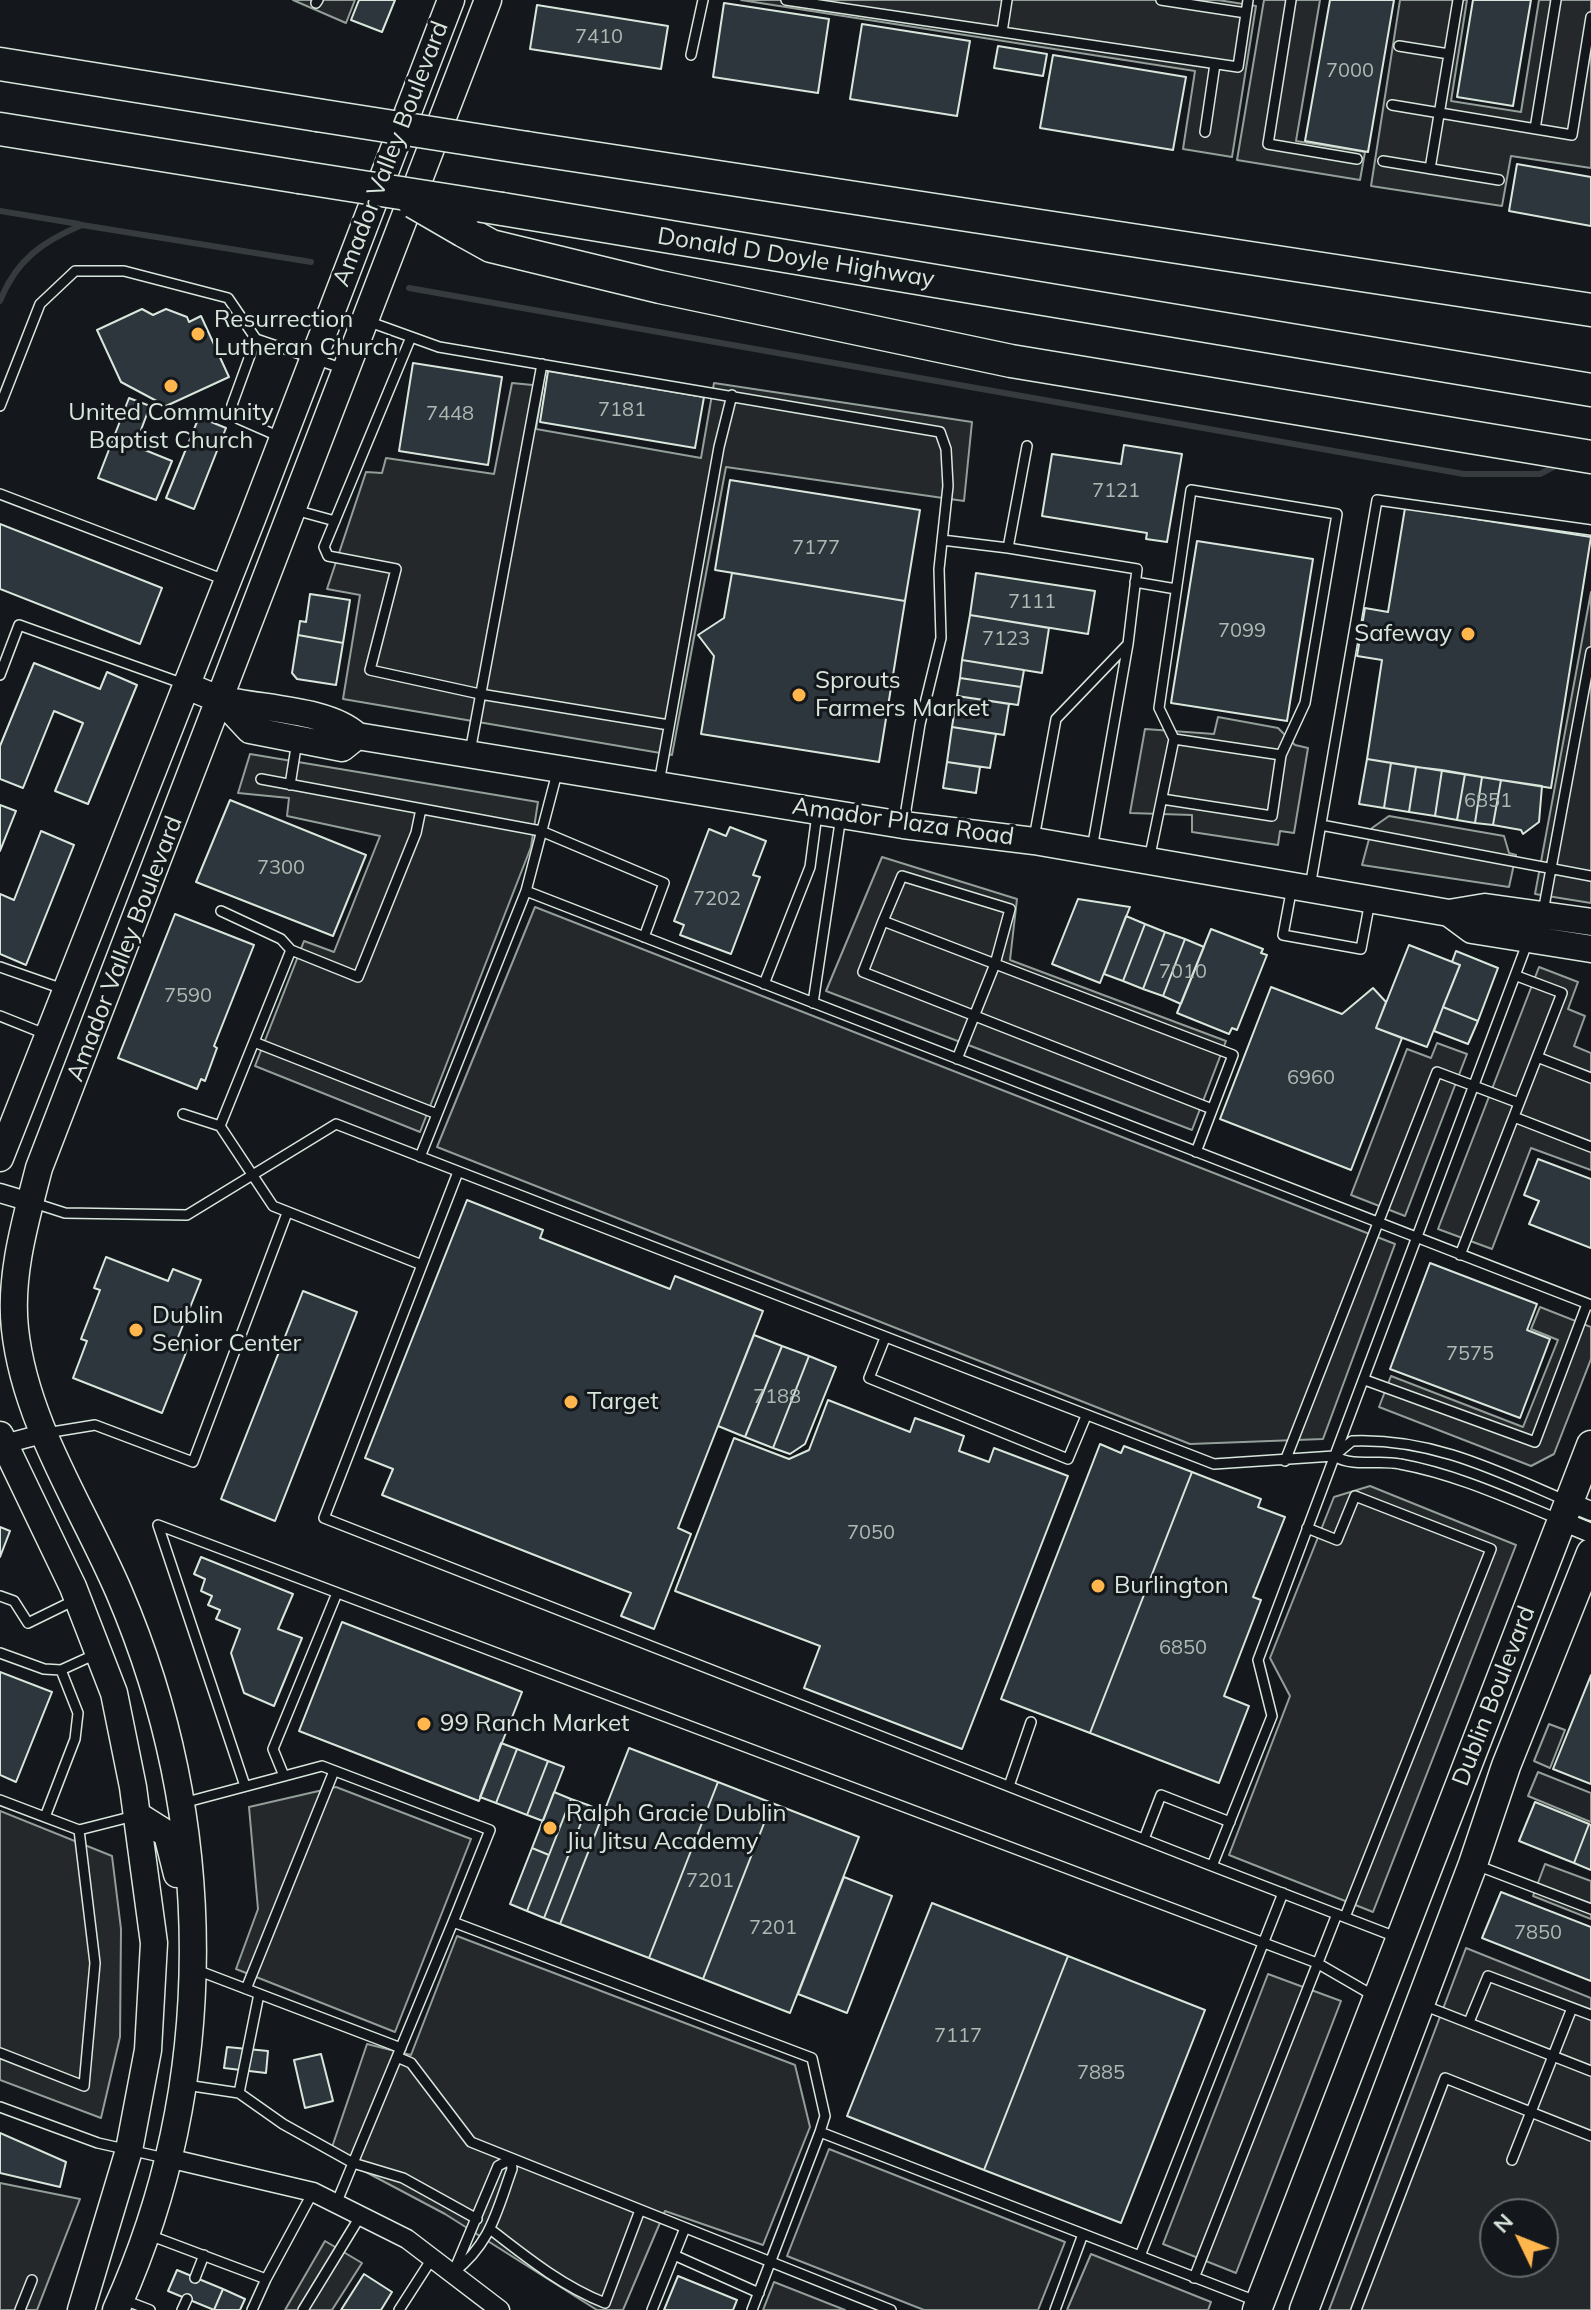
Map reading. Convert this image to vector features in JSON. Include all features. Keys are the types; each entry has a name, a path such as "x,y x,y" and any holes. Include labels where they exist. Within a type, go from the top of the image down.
{"highway":[{"path":"0,64 527,148 1591,310"},
{"name":"Donald D Doyle Highway","path":"0,129 1591,390"},
{"path":"397,192 491,246 847,327 1027,364 1590,457"}],"main road":[{"name":"Dublin Boulevard","path":"1258,2306 1397,1943 1574,1511 1591,1445"},
{"name":"Dublin Boulevard","path":"1304,2310 1473,1864 1506,1766 1591,1553"},
{"name":"Dublin Boulevard","path":"1397,1943 1399,1993 1419,2003"},
{"path":"1376,1997 1397,2062"}],"street":[{"name":"Amador Valley Boulevard","path":"0,1158 451,0"},
{"name":"Amador Valley Boulevard","path":"119,2304 146,2234 168,2158 182,2085 194,1969 193,1915 183,1803 165,1721 119,1593 46,1433 25,1377 14,1327 20,1243 39,1168 488,0"},
{"name":"Amador Plaza Road","path":"186,685 221,699 263,704 344,723 357,736 903,825 1034,841 1449,913 1485,907 1591,922"},
{"name":"Amador Plaza Road","path":"221,699 250,730 342,748 357,736"},
{"name":"Amador Plaza Road","path":"1449,913 1472,930 1591,949"},
{"path":"0,1193 30,1202"},
{"path":"46,1433 1,1441 78,1599 114,1693 137,1815 154,1943 153,2007 129,2150 81,2310"},
{"path":"1574,1511 1591,1533"},
{"name":"Amador Valley Boulevard","path":"137,1815 167,1834 171,1859 193,1915"},
{"path":"168,2158 313,2192 407,2239 500,2310"}],"lane":[{"path":"691,55 703,0"},
{"path":"786,0 851,5 1002,32 1238,67 1248,0"},
{"path":"1002,32 1007,0"},
{"path":"1161,0 1246,13"},
{"path":"1291,0 1268,144 1357,159"},
{"path":"1430,169 1458,0"},
{"path":"1535,129 1556,0"},
{"path":"1392,105 1572,135 1591,17"},
{"path":"1399,46 1449,54"},
{"path":"1205,132 1215,64"},
{"path":"1383,161 1499,180"},
{"path":"0,406 40,304 75,271 124,271 228,298 256,339 348,370"},
{"path":"367,321 439,347 940,432 946,449 948,486 942,540 941,638 920,724 903,825"},
{"path":"411,337 324,547 328,556 396,569 370,670 480,694 669,725"},
{"path":"256,339 232,405 239,419 280,437"},
{"path":"470,752 542,364"},
{"path":"659,783 719,447 732,395"},
{"path":"1008,548 1027,446"},
{"path":"1149,863 1174,739 1159,708 1191,490 1337,514 1305,703 1281,755 1272,816 1162,799"},
{"path":"0,494 226,580"},
{"path":"1370,901 1361,949 1283,935 1321,825 1377,500 1591,530"},
{"path":"293,510 335,521"},
{"path":"942,540 1137,569 1128,644 1091,852"},
{"path":"1135,582 1176,589"},
{"path":"0,675 19,625 186,685"},
{"path":"1034,841 1056,719 1128,644"},
{"path":"1543,914 1588,691 1591,652"},
{"path":"1174,739 1281,755"},
{"path":"290,785 297,741"},
{"path":"420,1157 526,891 559,767"},
{"path":"261,779 541,831 664,883 644,937"},
{"path":"221,911 281,939 291,950 358,977 416,833 421,809"},
{"path":"764,984 829,812"},
{"path":"813,1003 829,812"},
{"path":"1321,825 1591,876"},
{"path":"957,1059 974,1016 995,964 1010,909 902,876 863,972 974,1016 1212,1109"},
{"path":"526,891 1589,1305 1535,1442 1365,1380"},
{"path":"883,921 1233,1055 1196,1152"},
{"path":"1212,1866 1272,1716 1258,1660 1529,940"},
{"path":"220,1126 291,950"},
{"path":"0,967 66,990"},
{"path":"1460,1255 1562,993 1517,976"},
{"path":"0,1016 48,1035"},
{"path":"254,1042 437,1114"},
{"path":"1537,1057 1591,1078"},
{"path":"1285,1461 1437,1072 1519,1103"},
{"path":"183,1114 220,1126 273,1206 422,1265"},
{"path":"1514,1117 1591,1147"},
{"path":"30,1202 65,1213 187,1215 336,1124 1214,1464 1334,1456 1352,1441 1417,1443 1460,1456 1574,1511"},
{"path":"458,1172 324,1518 1341,1915 1397,1943"},
{"path":"46,1433 95,1425 193,1462 287,1213"},
{"path":"885,1338 869,1378 1068,1459 1086,1416"},
{"path":"1334,1456 1347,1464 1396,1463 1574,1511"},
{"path":"1194,2278 1317,1963 1341,1915 1491,1549 1355,1496 1337,1540 1307,1528"},
{"path":"245,1786 158,1525 1317,1963 1376,1997"},
{"path":"284,1776 273,1749 337,1593"},
{"path":"0,1596 14,1601 28,1623 78,1599"},
{"path":"0,1653 44,1669 61,1670 99,1653"},
{"path":"45,1817 75,1739 78,1713 61,1670"},
{"path":"1009,1786 1031,1722"},
{"path":"183,1803 322,1766 490,1830 336,2204"},
{"path":"246,1989 334,1771"},
{"path":"1144,1839 1161,1795 1230,1822"},
{"path":"0,1800 79,1830 137,1815"},
{"path":"0,2053 84,2086 95,1963 79,1830"},
{"path":"1473,1864 1591,1909"},
{"path":"1140,2256 1283,1893"},
{"path":"453,1922 812,2058 825,2116 752,2310"},
{"path":"194,1969 399,2052 411,2063 471,2142 891,2310"},
{"path":"1469,2022 1488,1976 1591,2015"},
{"path":"239,2093 259,1994"},
{"path":"1419,2003 1591,2071"},
{"path":"1512,2160 1572,2008"},
{"path":"1356,2310 1445,2078 1591,2136"},
{"path":"182,2085 239,2093 283,2124 353,2163 403,2178 477,2219"},
{"path":"0,2107 129,2150 168,2158"},
{"path":"820,2132 1140,2256 1258,2306"},
{"path":"453,2273 463,2243 477,2219 498,2166 511,2159"},
{"path":"453,2273 476,2254 490,2229 512,2169 511,2159"},
{"path":"252,2310 313,2192"},
{"path":"490,2229 543,2269 605,2307 640,2210"},
{"path":"303,2310 361,2215"},
{"path":"652,2310 685,2228"},
{"path":"146,2234 266,2279"},
{"path":"1055,2310 1083,2234"},
{"path":"195,2278 204,2255"},
{"path":"674,2255 759,2293"},
{"path":"399,2310 433,2257"},
{"path":"20,2310 32,2280"},
{"path":"182,2310 187,2299"},
{"path":"119,2304 150,2310"}],"shaded area":[{"path":"293,0 355,0 346,23"},
{"path":"741,0 1218,0 1256,6 1232,157 1183,149 1195,71"},
{"path":"1264,0 1320,0 1296,141 1365,152 1360,180 1237,160"},
{"path":"1400,0 1467,0 1451,101 1521,112 1539,0 1591,0 1591,168 1511,156 1502,206 1371,186"},
{"path":"512,383 543,386 536,429 701,458 714,383 972,422 964,501 726,467 672,755 343,699 360,595 327,589 366,472 382,473 386,458 494,474"},
{"path":"1591,592 1591,903 1535,894"},
{"path":"1218,717 1278,728 1295,745 1308,748 1294,833 1280,831 1278,845 1192,832 1192,815 1130,813 1145,729 1214,734"},
{"path":"250,754 538,802 531,847 420,1132 255,1066 304,941 334,952 380,836 287,816 289,798 238,793"},
{"path":"1389,816 1504,836 1509,853 1516,855 1509,887 1362,865 1372,828"},
{"path":"882,857 1017,899 1010,960 1226,1041 1192,1130 826,991"},
{"path":"535,907 1395,1244 1323,1439 1190,1444 437,1147"},
{"path":"1539,967 1578,982 1568,1009 1585,1016 1574,1046 1591,1053 1591,1170 1531,1148 1492,1249 1438,1229"},
{"path":"1437,1043 1467,1054 1405,1216 1351,1195 1407,1049 1431,1058"},
{"path":"1540,1307 1591,1327 1591,1359 1554,1454 1531,1466 1379,1407 1391,1376 1523,1427 1558,1340 1531,1329"},
{"path":"1370,1486 1516,1545 1373,1912 1229,1855 1290,1696 1270,1658 1334,1497"},
{"path":"1549,1724 1565,1730 1550,1768 1534,1761"},
{"path":"1538,1772 1591,1793 1591,1822 1528,1796"},
{"path":"336,1787 471,1839 395,2032 236,1969 258,1909 249,1807"},
{"path":"0,1811 112,1856 121,1929 120,2037 101,2118 0,2080"},
{"path":"1545,1864 1591,1881 1591,1919 1533,1896"},
{"path":"457,1936 795,2065 810,2127 763,2245 665,2211 623,2310 597,2310 445,2214 330,2153 367,2044 411,2055"},
{"path":"1466,1948 1591,1998 1591,2310 1329,2310"},
{"path":"1268,1974 1341,2001 1236,2273 1163,2244"},
{"path":"829,2149 1065,2242 1038,2310 924,2310 787,2256"},
{"path":"0,2183 80,2199 37,2310 0,2310"},
{"path":"325,2241 362,2263 332,2310 285,2310"},
{"path":"1091,2254 1211,2302 1208,2310 1067,2310"},
{"path":"774,2282 845,2310 763,2310"}],"building":[{"path":"359,0 395,0 382,32 351,20"},
{"path":"1330,0 1394,0 1368,152 1305,141"},
{"path":"1473,0 1531,0 1513,106 1457,97"},
{"path":"724,3 829,19 818,93 713,77"},
{"path":"537,5 668,26 661,69 530,49"},
{"path":"862,24 970,41 957,116 850,99"},
{"path":"998,46 1047,54 1043,76 994,68"},
{"path":"1053,55 1186,77 1173,150 1040,128"},
{"path":"1517,164 1591,177 1591,226 1509,211"},
{"path":"142,309 153,315 166,309 187,317 189,322 201,316 229,377 166,406 121,382 97,330"},
{"path":"413,363 502,377 488,465 399,451"},
{"path":"548,371 704,397 695,448 540,422"},
{"path":"129,398 150,406 135,446 172,461 156,500 98,478"},
{"path":"199,417 226,428 194,509 166,498"},
{"path":"1124,445 1182,454 1167,542 1146,539 1147,533 1042,516 1052,454 1121,464"},
{"path":"730,480 920,510 905,601 715,570"},
{"name":"Safeway","path":"1405,508 1591,537 1551,788 1367,759 1382,660 1357,656 1365,608 1388,612"},
{"path":"0,524 162,588 140,644 0,589"},
{"path":"1197,541 1313,559 1287,721 1171,703"},
{"name":"Sprouts Farmers Market","path":"732,573 905,601 879,762 701,734 714,656 698,635 724,618"},
{"path":"976,573 1095,591 1088,634 970,615"},
{"path":"310,594 350,600 343,643 298,635 300,621 306,622"},
{"path":"970,615 1049,628 1042,673 962,660"},
{"path":"298,635 343,643 336,685 297,679 292,673"},
{"path":"962,660 1024,670 1021,687 960,678"},
{"path":"34,663 100,689 107,672 137,685 88,804 55,791 83,723 54,711 23,788 0,779 0,746"},
{"path":"960,678 1021,687 1018,705 957,696"},
{"path":"957,696 1009,704 1004,735 952,727"},
{"path":"952,727 996,734 990,768 947,762"},
{"path":"1367,759 1391,763 1384,808 1359,804"},
{"path":"947,762 980,767 976,793 943,788"},
{"path":"1391,763 1416,767 1409,812 1384,808"},
{"path":"1416,767 1442,770 1435,816 1409,812"},
{"path":"1442,770 1465,774 1457,820 1435,816"},
{"path":"1465,774 1482,777 1475,823 1457,820"},
{"path":"1482,777 1501,780 1493,825 1475,823"},
{"path":"1501,780 1542,786 1539,822 1523,834 1521,830 1493,825"},
{"path":"230,800 366,855 333,936 196,882"},
{"path":"0,805 16,811 0,851"},
{"path":"730,827 766,841 753,875 760,877 731,954 680,935 684,925 674,921 709,829 726,836"},
{"path":"41,831 74,845 26,965 0,954 0,894 14,900"},
{"path":"1078,899 1130,907 1100,983 1052,964"},
{"path":"175,914 254,945 214,1046 217,1048 205,1081 201,1079 197,1089 118,1058"},
{"path":"1126,916 1145,924 1123,981 1104,974"},
{"path":"1145,924 1165,932 1143,989 1123,981"},
{"path":"1211,929 1263,949 1261,953 1267,955 1237,1030 1232,1028 1229,1034 1177,1013"},
{"path":"1165,932 1185,939 1163,996 1143,989"},
{"path":"1185,939 1204,947 1181,1004 1163,996"},
{"path":"1409,945 1460,965 1427,1047 1376,1028"},
{"path":"1456,951 1498,968 1478,1021 1443,1007 1460,965 1452,962"},
{"path":"1271,987 1342,1014 1373,988 1386,1002 1376,1028 1402,1038 1351,1170 1220,1119"},
{"path":"1443,1007 1478,1021 1468,1044 1434,1031"},
{"path":"1538,1159 1591,1179 1591,1248 1529,1224 1539,1201 1524,1195"},
{"path":"467,1200 543,1230 540,1238 670,1289 675,1276 763,1311 678,1528 691,1534 654,1629 621,1616 631,1593 382,1495 393,1469 365,1458"},
{"path":"106,1257 168,1281 173,1269 201,1280 175,1345 187,1350 162,1413 73,1378 87,1341 81,1339 100,1290 94,1288"},
{"path":"1430,1263 1537,1304 1527,1330 1550,1339 1520,1418 1390,1369"},
{"path":"303,1291 357,1312 275,1521 221,1499"},
{"path":"754,1335 782,1346 745,1437 718,1426"},
{"path":"782,1346 809,1356 773,1448 745,1437"},
{"path":"809,1356 836,1367 805,1444 790,1454 773,1448"},
{"path":"828,1400 910,1432 915,1418 964,1436 959,1451 989,1462 994,1448 1068,1476 962,1749 804,1688 820,1646 675,1591 734,1438 789,1459 809,1450"},
{"path":"1100,1444 1121,1453 1124,1446 1192,1472 1090,1733 1001,1699"},
{"path":"1192,1472 1261,1499 1258,1507 1285,1517 1253,1597 1261,1600 1224,1696 1249,1706 1219,1783 1090,1733"},
{"path":"0,1527 10,1531 0,1557"},
{"path":"201,1557 293,1594 278,1629 302,1638 274,1706 244,1693 231,1653 240,1629 216,1619 220,1610 208,1605 212,1596 201,1591 205,1579 194,1574"},
{"path":"342,1622 522,1692 479,1801 299,1731"},
{"path":"0,1672 52,1692 16,1782 0,1775"},
{"path":"1591,1675 1591,1784 1553,1769"},
{"path":"501,1743 517,1749 496,1803 480,1797"},
{"path":"629,1748 718,1782 649,1958 560,1924"},
{"path":"517,1749 548,1761 527,1815 496,1803"},
{"path":"548,1761 564,1767 543,1821 527,1815"},
{"path":"718,1782 772,1803 703,1979 649,1958"},
{"path":"554,1792 571,1799 549,1855 532,1848"},
{"path":"571,1799 588,1805 544,1918 527,1911"},
{"path":"1535,1802 1589,1824 1574,1863 1519,1841"},
{"path":"772,1803 859,1837 790,2013 703,1979"},
{"path":"588,1805 604,1812 560,1924 544,1918"},
{"path":"1591,1825 1591,1870 1574,1863"},
{"path":"532,1848 549,1855 527,1911 510,1904"},
{"path":"844,1877 892,1896 847,2013 798,1994"},
{"path":"1501,1892 1591,1927 1591,1981 1482,1938"},
{"path":"932,1903 1068,1956 984,2170 847,2116"},
{"path":"1068,1956 1205,2010 1121,2223 984,2170"},
{"path":"227,2047 268,2051 266,2073 224,2068"},
{"path":"321,2054 333,2101 305,2108 294,2060"},
{"path":"0,2133 66,2162 60,2187 0,2173"},
{"path":"177,2270 223,2289 214,2310 168,2291"},
{"path":"364,2274 392,2292 381,2310 341,2310"},
{"path":"678,2276 737,2300 733,2310 664,2310"},
{"path":"223,2289 245,2299 240,2310 214,2310"}],"waterway":[{"path":"0,211 79,224"},
{"path":"0,301 14,274 32,254 82,225 311,262"},
{"path":"409,288 1464,474 1540,474 1559,464"}],"place":[{"name":"Resurrection Lutheran Church","path":"198,334"},
{"name":"United Community Baptist Church","path":"171,386"},
{"name":"Safeway","path":"1468,634"},
{"name":"Sprouts Farmers Market","path":"799,695"},
{"name":"Dublin Senior Center","path":"136,1330"},
{"name":"Target","path":"571,1402"},
{"name":"Burlington","path":"1098,1586"},
{"name":"99 Ranch Market","path":"424,1724"},
{"name":"Ralph Gracie Dublin Jiu Jitsu Academy","path":"550,1828"}]}
